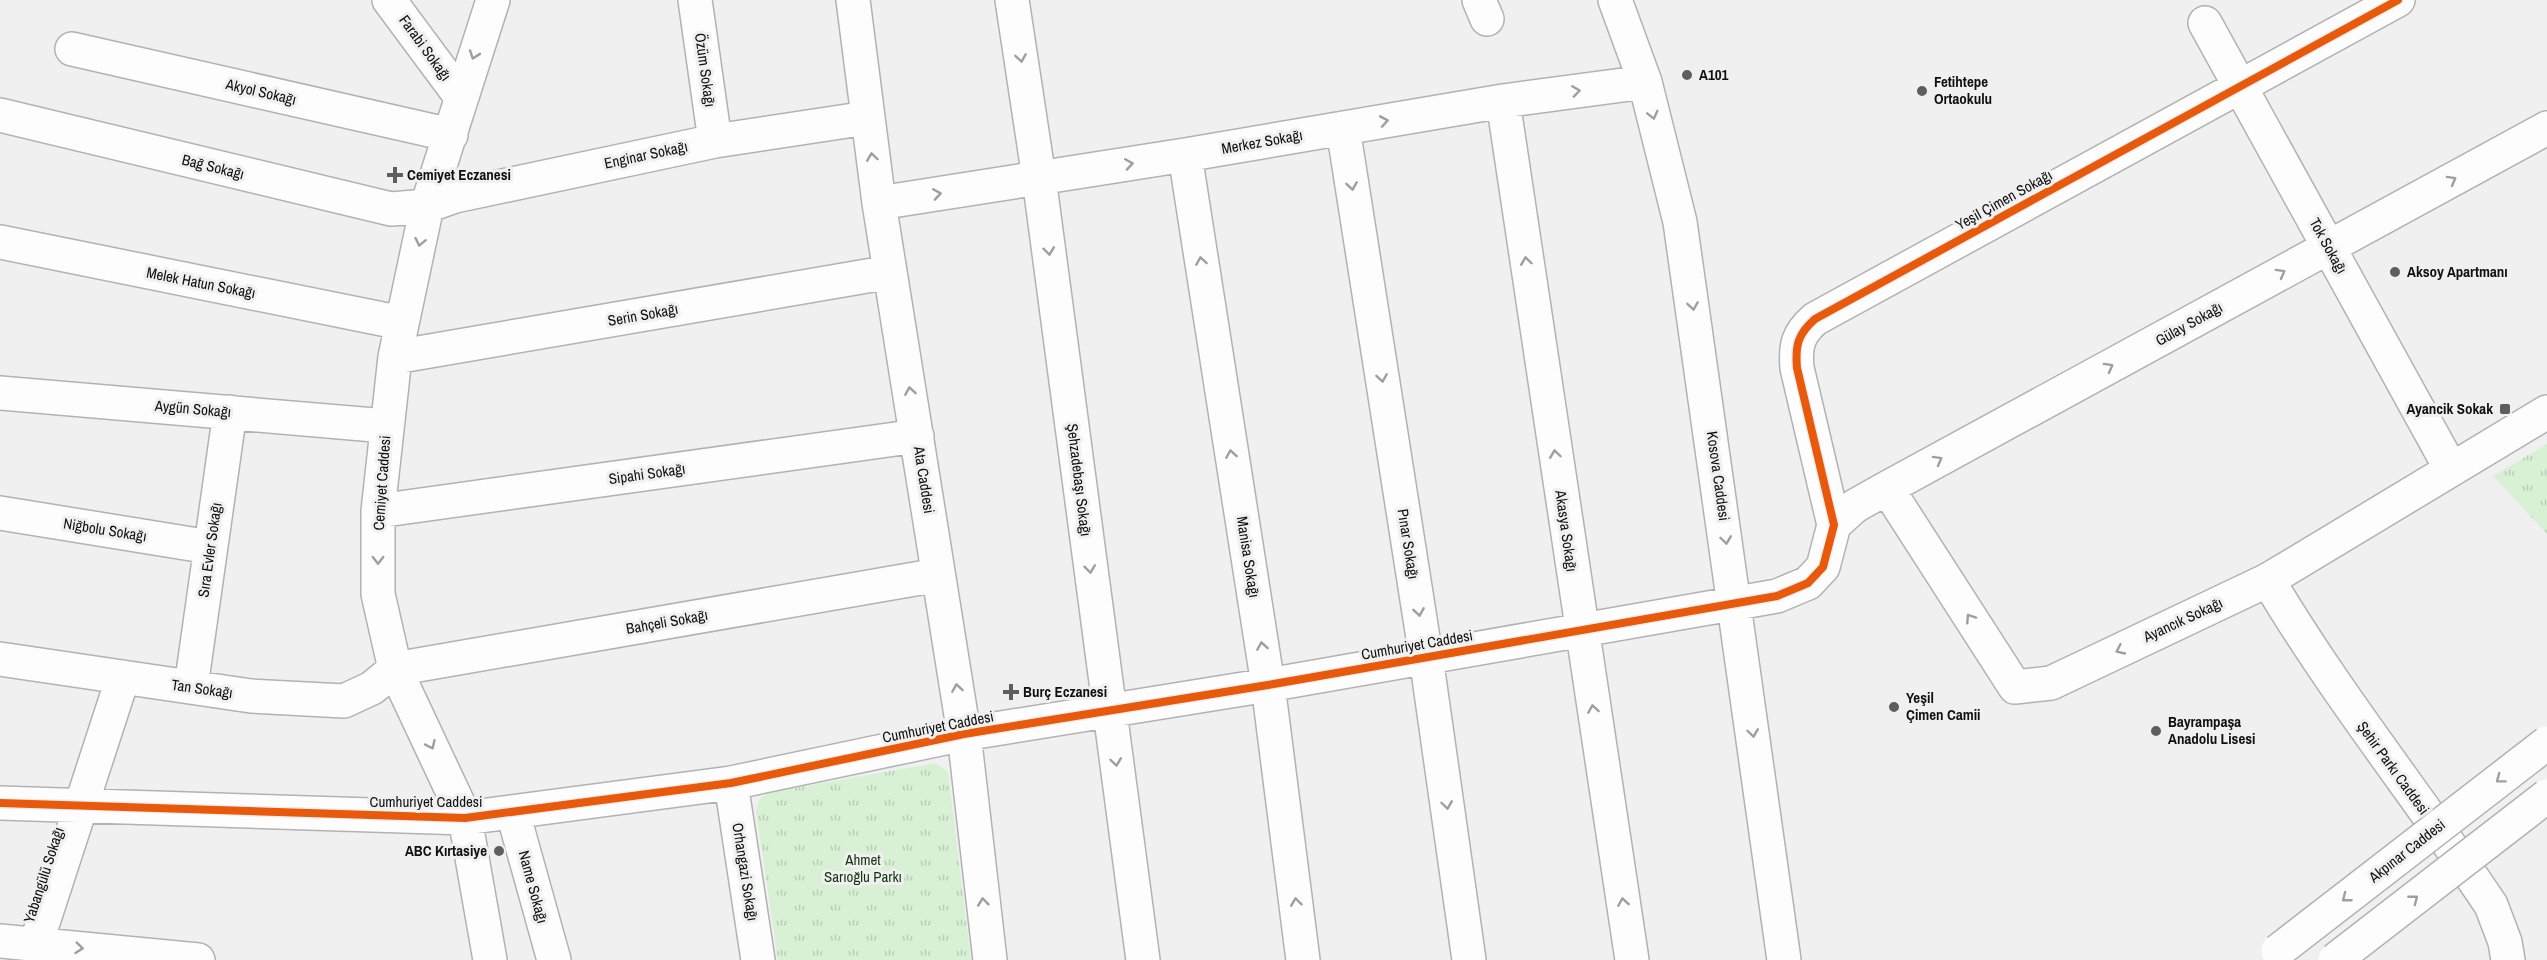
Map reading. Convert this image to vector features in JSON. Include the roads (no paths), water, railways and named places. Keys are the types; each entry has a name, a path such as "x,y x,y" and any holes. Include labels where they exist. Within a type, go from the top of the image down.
{"street":[{"name":"Farabi Sokağı","path":"389,0 461,97"},
{"name":"Cemiyet Caddesi","path":"490,960 465,818 395,669 378,594 378,512 395,357 427,206 493,0"},
{"name":"Özüm Sokağı","path":"695,0 715,141"},
{"name":"Ata Caddesi","path":"853,0 879,203 964,734 990,960"},
{"name":"Şehzadebaşı Sokağı","path":"1012,0 1039,178 1143,960"},
{"name":"Kosova Caddesi","path":"1614,0 1645,82 1680,222 1784,960"},
{"name":"Yeşil Çimen Sokağı","path":"1834,525 1797,368 1795,345 1804,329 1815,319 2398,0"},
{"name":"Tok Sokağı","path":"2205,23 2451,470"},
{"name":"Akyol Sokağı","path":"72,49 451,135"},
{"name":"Merkez Sokağı","path":"879,203 1185,155 1503,101 1645,82"},
{"name":"Akasya Sokağı","path":"1503,101 1632,960"},
{"name":"Bağ Sokağı","path":"0,115 392,209 427,206"},
{"name":"Enginar Sokağı","path":"427,206 455,196 715,141 867,118"},
{"name":"Pınar Sokağı","path":"1342,128 1426,657 1469,960"},
{"name":"Gülay Sokağı","path":"1834,525 1855,506 1887,488 2547,128"},
{"name":"Manisa Sokağı","path":"1185,155 1268,685 1303,960"},
{"name":"Melek Hatun Sokağı","path":"0,242 402,323"},
{"name":"Serin Sokağı","path":"395,357 890,272"},
{"name":"Aygün Sokağı","path":"0,393 386,426"},
{"name":"Sıra Evler Sokağı","path":"191,687 230,412"},
{"name":"Ayancık Sokağı","path":"1887,488 2015,687 2051,683 2268,580 2547,412"},
{"name":"Sipahi Sokağı","path":"378,512 917,436"},
{"name":"Niğbolu Sokağı","path":"0,513 210,547"},
{"name":"Cumhuriyet Caddesi","path":"0,803 465,818 731,783 964,734 1268,685 1776,596 1808,583 1823,567 1834,525"},
{"name":"Bahçeli Sokağı","path":"395,669 938,575"},
{"name":"Şehir Parkı Caddesi","path":"2268,580 2302,637 2353,713 2491,905 2505,942 2508,960"},
{"name":"Tan Sokağı","path":"0,659 251,696 344,701 372,688 395,669"},
{"name":"Yabangülü Sokağı","path":"36,944 123,677"},
{"name":"Akpınar Caddesi","path":"2273,955 2547,743"},
{"name":"Orhangazi Sokağı","path":"731,783 758,960"},
{"path":"2335,960 2547,796"},
{"name":"Name Sokağı","path":"513,813 554,960"},
{"path":"0,941 198,960"}],"place":[{"name":"A101","path":"1687,75"},
{"name":"Fetihtepe Ortaokulu","path":"1922,91"},
{"name":"Cemiyet Eczanesi","path":"395,175"},
{"name":"Aksoy Apartmanı","path":"2395,272"},
{"name":"Ayancik Sokak","path":"2505,409"},
{"name":"Burç Eczanesi","path":"1011,692"},
{"name":"Yeşil Çimen Camii","path":"1894,707"},
{"name":"Bayrampaşa Anadolu Lisesi","path":"2156,731"},
{"name":"ABC Kırtasiye","path":"499,851"}],"park label":[{"name":"Ahmet Sarıoğlu Parkı","path":"863,868"}]}
